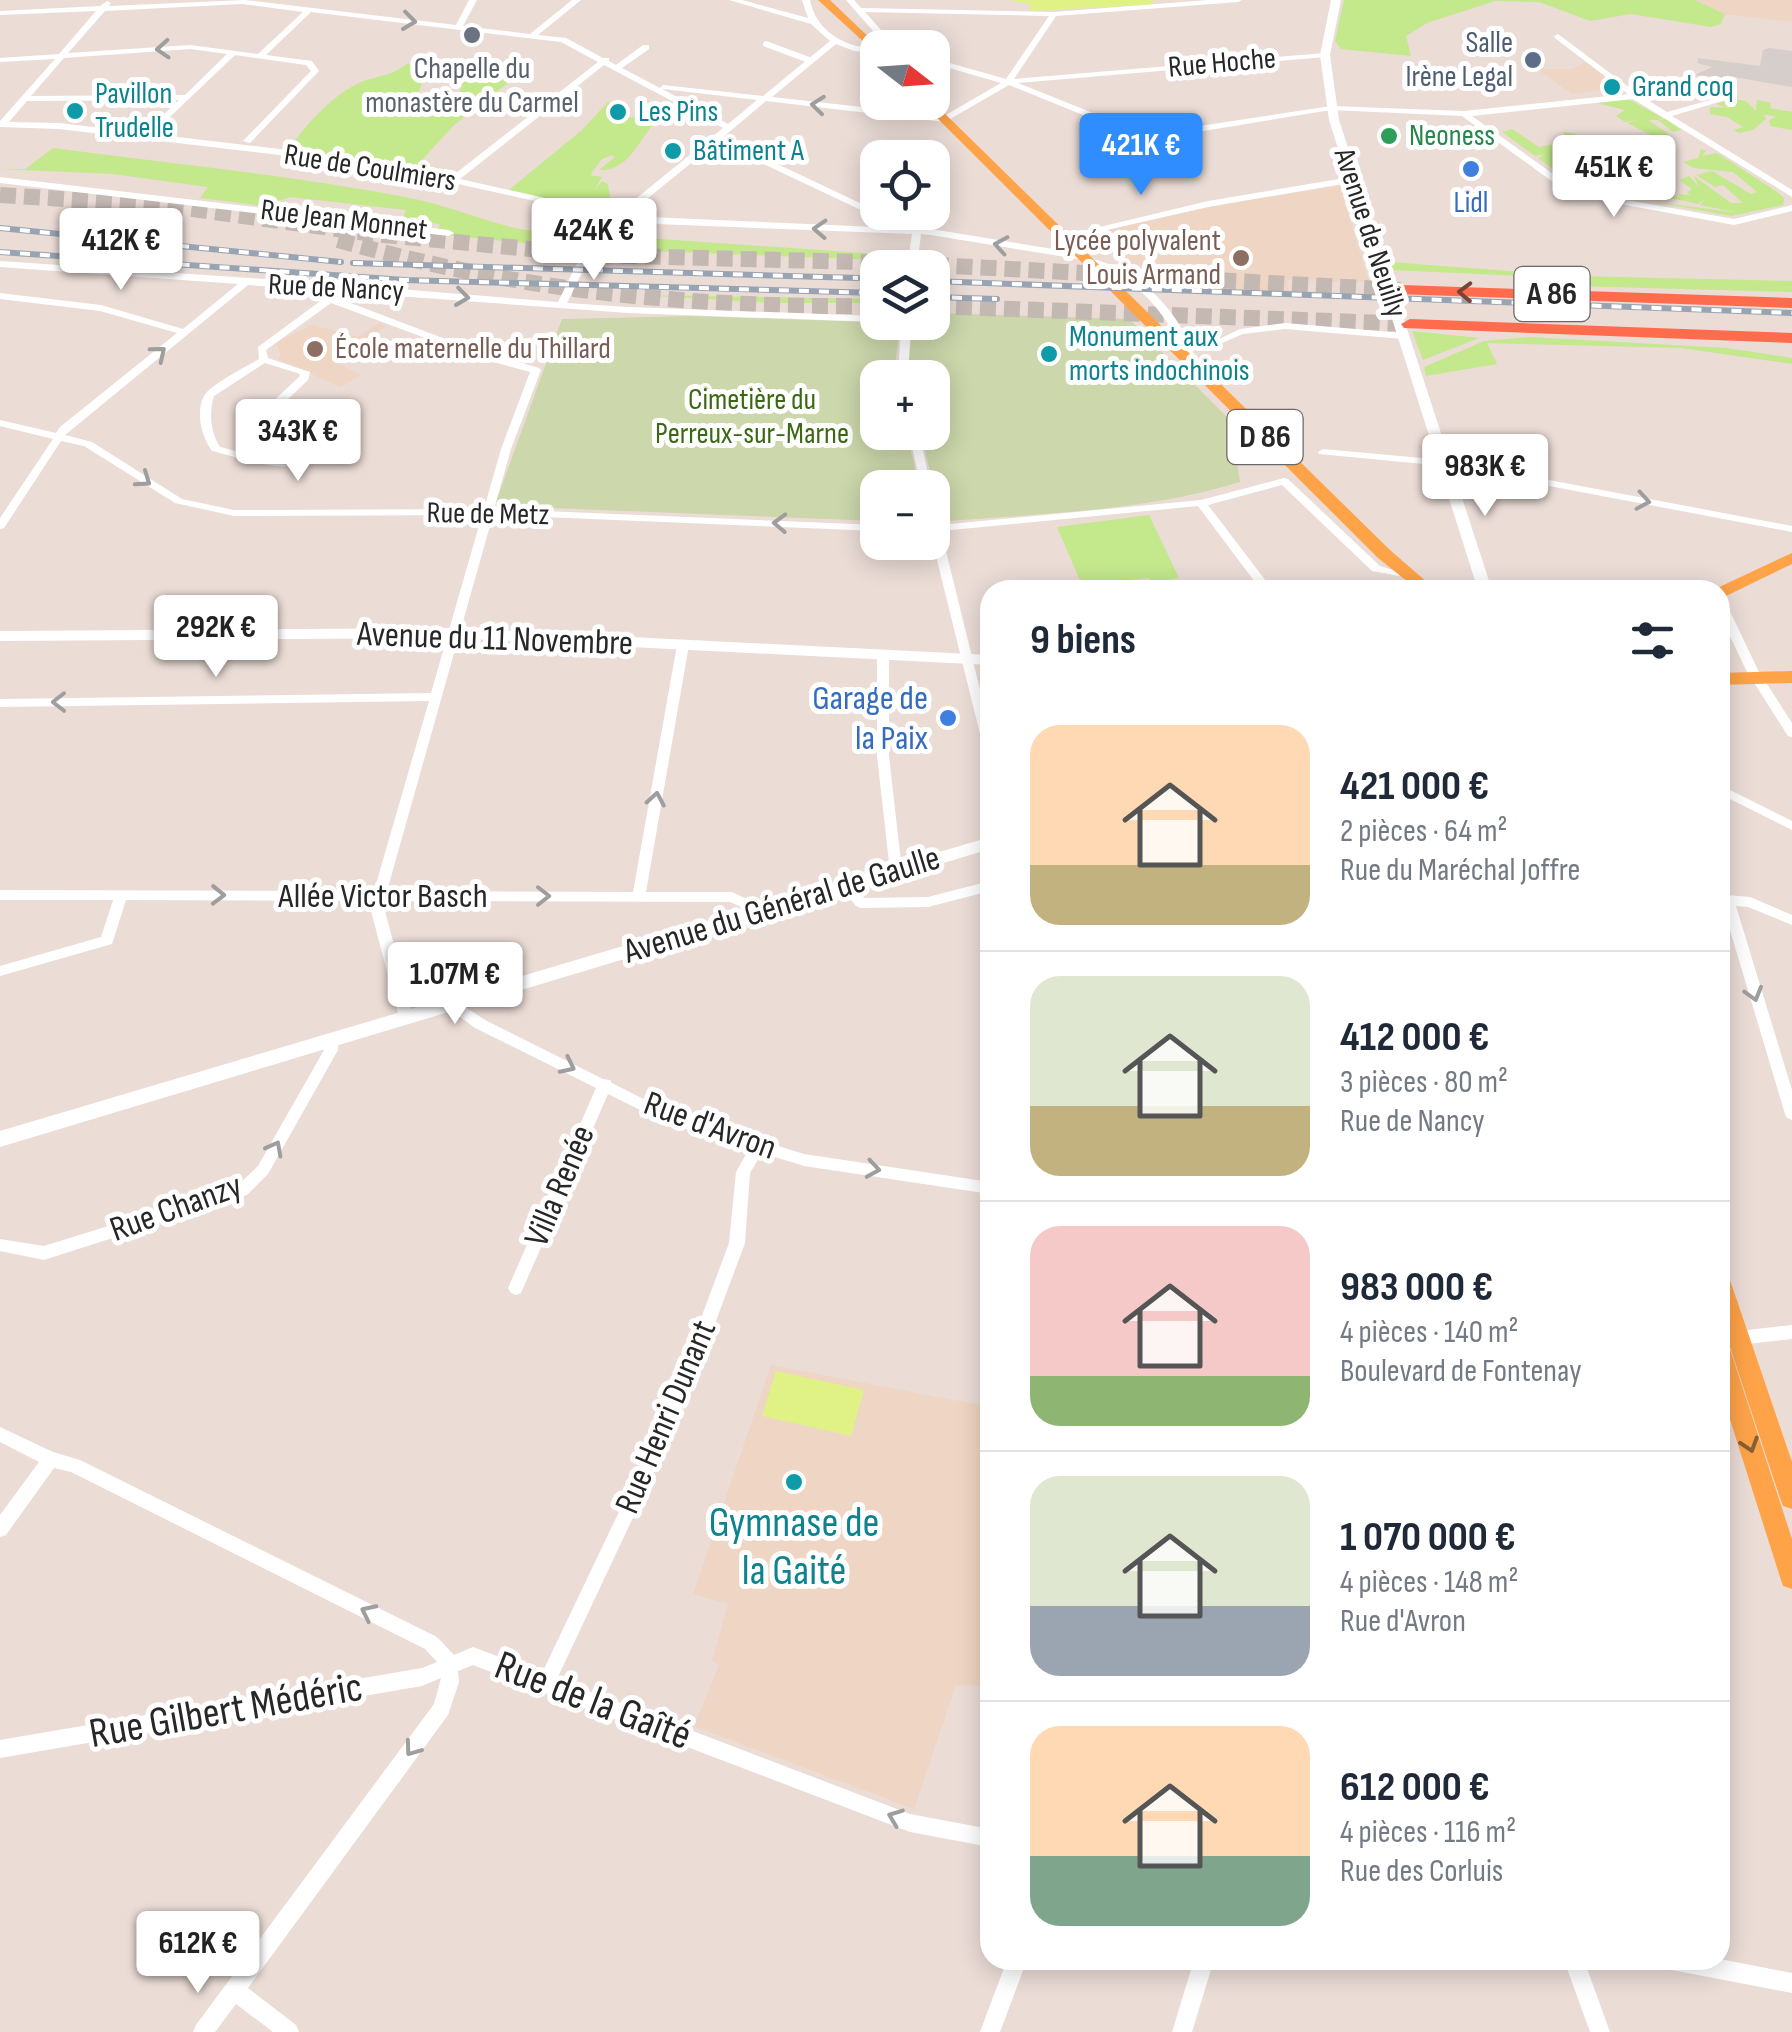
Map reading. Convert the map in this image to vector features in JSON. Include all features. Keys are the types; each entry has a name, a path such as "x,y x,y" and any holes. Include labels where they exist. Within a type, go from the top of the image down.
{"highway":[{"name":"A 86","path":"1401,290 1792,300"},
{"name":"A 86","path":"1407,330 1792,338"},
{"path":"1630,334 1655,340 1744,344 1792,354"}],"main road":[{"path":"824,0 860,35"},
{"name":"D 86","path":"946,120 1384,554 1416,580"},
{"name":"D 86","path":"1384,554 1400,580"},
{"path":"1730,587 1792,558"},
{"path":"1730,679 1792,677"},
{"path":"1730,1345 1792,1498"},
{"path":"1730,1345 1792,1577"}],"street":[{"path":"459,27 474,0"},
{"path":"532,36 576,0"},
{"path":"733,0 814,22 835,41 860,52"},
{"path":"806,0 814,22"},
{"path":"850,0 877,30"},
{"path":"860,10 1054,14 1238,0"},
{"name":"Avenue de Neuilly","path":"1336,0 1325,55 1331,108 1383,273 1407,330 1481,580"},
{"path":"0,13 107,4 243,1 532,36 573,43 727,126"},
{"path":"2,124 107,4"},
{"path":"260,56 310,9"},
{"path":"950,116 1008,82 1054,14"},
{"path":"1558,36 1635,96 1792,194"},
{"path":"562,305 590,244 727,126 835,41"},
{"path":"766,44 809,60"},
{"path":"0,60 190,47 309,63 315,71 247,141"},
{"path":"619,67 646,47"},
{"path":"146,137 233,52"},
{"name":"Rue Hoche","path":"1008,82 1325,55"},
{"path":"454,180 606,60"},
{"path":"950,65 1008,82 1120,130 1168,134 1331,108 1464,114 1635,96"},
{"path":"652,86 860,109"},
{"path":"1669,114 1729,96"},
{"path":"24,100 187,97"},
{"path":"1464,114 1567,188 1585,195 1734,222 1792,208"},
{"name":"Rue de Coulmiers","path":"2,124 382,164 619,218 917,233"},
{"path":"716,138 917,233 1113,265 1182,329 1193,365"},
{"name":"Rue Jean Monnet","path":"0,180 449,233"},
{"path":"1063,236 1352,180"},
{"path":"915,250 917,233"},
{"name":"Rue de Nancy","path":"0,264 628,310 860,318"},
{"path":"0,526 58,436 245,283"},
{"path":"324,286 322,295 330,299 492,362 536,370 488,512 379,896 378,911 406,1017"},
{"path":"0,296 100,308 184,332"},
{"path":"264,360 260,349 330,299"},
{"name":"Rue de Nancy","path":"493,301 559,313 628,310"},
{"path":"1222,340 1244,329 1267,327 1407,330"},
{"path":"264,360 304,372 304,378 258,420 260,424 324,437 328,440 325,450 314,460 298,464 216,448 210,443 206,419 210,394 264,360"},
{"name":"Rue de Metz","path":"0,422 88,444 164,494 208,509 238,513 488,512 860,527"},
{"path":"1323,452 1444,463 1792,528"},
{"path":"950,527 1200,503 1284,481 1376,569 1396,574"},
{"path":"1200,503 1259,580"},
{"path":"942,560 980,713"},
{"path":"1730,624 1756,678 1786,716 1792,732"},
{"name":"Avenue du 11 Novembre","path":"0,636 452,633 980,660"},
{"path":"638,895 684,645"},
{"path":"883,656 883,756 896,871"},
{"path":"0,703 436,697"},
{"path":"1730,795 1792,826"},
{"name":"Avenue du Général de Gaulle","path":"0,1139 980,845"},
{"path":"846,886 861,903 928,902 980,889"},
{"path":"0,970 107,940 120,894"},
{"name":"Allée Victor Basch","path":"0,895 638,895 732,897 761,911"},
{"path":"1730,897 1792,920"},
{"path":"1730,915 1792,1114"},
{"name":"Rue d'Avron","path":"452,1003 480,1024 665,1116 804,1160 980,1186"},
{"name":"Rue Chanzy","path":"0,1245 44,1254 242,1191 263,1170 331,1050 332,1039"},
{"name":"Villa Renée","path":"516,1288 605,1084"},
{"name":"Rue Henri Dunant","path":"547,1682 656,1451 696,1353 736,1243 743,1172 759,1145"},
{"path":"1730,1345 1792,1332"},
{"name":"Rue de la Gaîté","path":"0,1434 50,1459 74,1464 431,1644 449,1663 473,1656 910,1823 980,1836"},
{"path":"0,1529 50,1459"},
{"path":"203,2032 442,1709 450,1682 449,1663"},
{"name":"Rue Gilbert Médéric","path":"0,1750 422,1677 449,1663"},
{"path":"990,2032 1013,1970"},
{"path":"1182,2032 1201,1970"},
{"path":"1578,1970 1600,2032"},
{"path":"1724,1970 1792,1983"},
{"path":"234,1990 289,2032"}],"shaded area":[{"path":"1695,0 1792,0 1792,22 1725,14"},
{"path":"1763,50 1792,51 1792,87 1728,76 1726,92 1730,94 1718,97 1719,90 1706,94 1720,89 1721,77 1695,75 1712,67 1697,63 1698,58 1760,66"},
{"path":"1586,62 1622,87 1572,94 1537,69 1572,69"},
{"name":"Lycée polyvalent Louis Armand","path":"1340,186 1369,282 1287,280 1289,294 1149,287 1098,236 1100,230 1235,202"},
{"name":"École maternelle du Thillard","path":"379,323 386,326 333,361 361,375 341,387 278,359 281,355 276,342 312,325 358,337"},
{"path":"771,1365 980,1405 980,1686 956,1685 914,1809 694,1726 719,1665 712,1661 728,1604 693,1594"}],"green space":[{"path":"1008,0 1155,0 1148,5 1030,11 1030,4"},
{"path":"1344,0 1695,0 1725,14 1721,24 1711,27 1631,14 1590,21 1539,2 1495,1 1427,23 1406,36 1411,56 1341,49 1335,41"},
{"path":"408,63 425,75 414,105 430,111 454,106 464,81 485,76 509,82 453,126 422,160 422,165 445,169 438,175 287,152 309,123 337,97 357,84"},
{"path":"1628,99 1681,130 1673,132 1658,120 1648,120 1669,134 1650,144 1639,142 1651,135 1627,123 1637,120 1625,122 1616,116 1625,110 1597,103"},
{"path":"1733,99 1746,101 1756,111 1757,100 1771,103 1770,108 1792,112 1792,130 1770,126 1769,120 1776,117 1764,114 1766,119 1753,130 1739,133 1734,130 1743,127 1727,117 1710,114 1710,107 1728,108 1716,104"},
{"path":"608,102 619,104 606,115 615,119 651,116 643,120 657,120 627,159 610,169 599,170 615,157 602,159 590,175 602,177 594,191 602,181 608,184 611,204 599,201 591,209 509,190 582,130"},
{"path":"1512,129 1539,147 1558,143 1553,152 1561,144 1564,132 1576,134 1583,152 1607,151 1631,163 1623,165 1624,170 1611,161 1594,154 1609,161 1618,174 1647,185 1642,200 1621,196 1572,157 1553,162 1563,171 1560,174 1538,158 1546,154 1535,156 1502,132"},
{"path":"53,148 365,190 424,201 530,231 595,230 587,241 562,247 436,234 440,224 402,220 406,210 290,197 264,206 200,198 208,187 113,174 0,169 25,169"},
{"path":"1701,149 1706,151 1702,156 1717,153 1776,191 1784,198 1783,205 1731,216 1655,202 1740,213 1700,205 1705,199 1698,204 1653,194 1690,195 1687,192 1692,189 1679,180 1689,176 1699,187 1694,176 1731,203 1743,203 1723,185 1715,187 1696,175 1712,171 1751,194 1757,192 1733,172 1693,168 1683,162 1698,158"},
{"path":"1629,172 1657,176 1639,177"},
{"path":"604,235 860,253 860,259 596,249"},
{"path":"1389,262 1578,276 1792,281 1792,292 1574,286 1543,277 1391,270"},
{"path":"640,295 860,299 860,303 773,303"},
{"path":"950,314 1129,319 1249,439 1234,444 1240,482 1169,499 1096,509 950,521 950,470 930,470 925,450 950,450 950,360 909,360 911,340 950,340"},
{"name":"Cimetière du Perreux-sur-Marne","path":"692,316 860,322 860,340 898,340 896,360 860,360 860,450 911,450 915,470 860,470 860,520 502,506 496,502 562,319"},
{"path":"1412,331 1479,338 1423,360"},
{"path":"1529,337 1727,348 1792,358 1792,364 1681,348 1487,343 1497,364 1426,376 1424,367 1484,341"},
{"path":"1149,515 1179,578 1080,580 1057,527"},
{"path":"776,1371 864,1390 851,1436 762,1416"}],"tunnel":[{"path":"0,195 170,206 374,234 593,255 897,263 1401,290"},
{"path":"338,240 471,272 605,293 741,304 860,306"},
{"path":"950,307 1410,324"}],"railway":[{"path":"0,228 341,262"},
{"path":"0,252 405,280 860,293"},
{"path":"353,263 858,278"},
{"path":"950,282 1792,313"},
{"path":"950,298 997,299"}],"place":[{"name":"Chapelle du monastère du Carmel","path":"472,35"},
{"name":"Salle Irène Legal","path":"1533,60"},
{"name":"Grand coq","path":"1612,87"},
{"name":"Pavillon Trudelle","path":"75,111"},
{"name":"Les Pins","path":"618,112"},
{"name":"Neoness","path":"1389,136"},
{"name":"Bâtiment A","path":"673,151"},
{"name":"Lidl","path":"1471,169"},
{"name":"Lycée polyvalent Louis Armand","path":"1241,258"},
{"name":"École maternelle du Thillard","path":"315,349"},
{"name":"Monument aux morts indochinois","path":"1049,354"},
{"name":"Garage de la Paix","path":"948,718"},
{"name":"Gymnase de la Gaité","path":"794,1482"}]}
